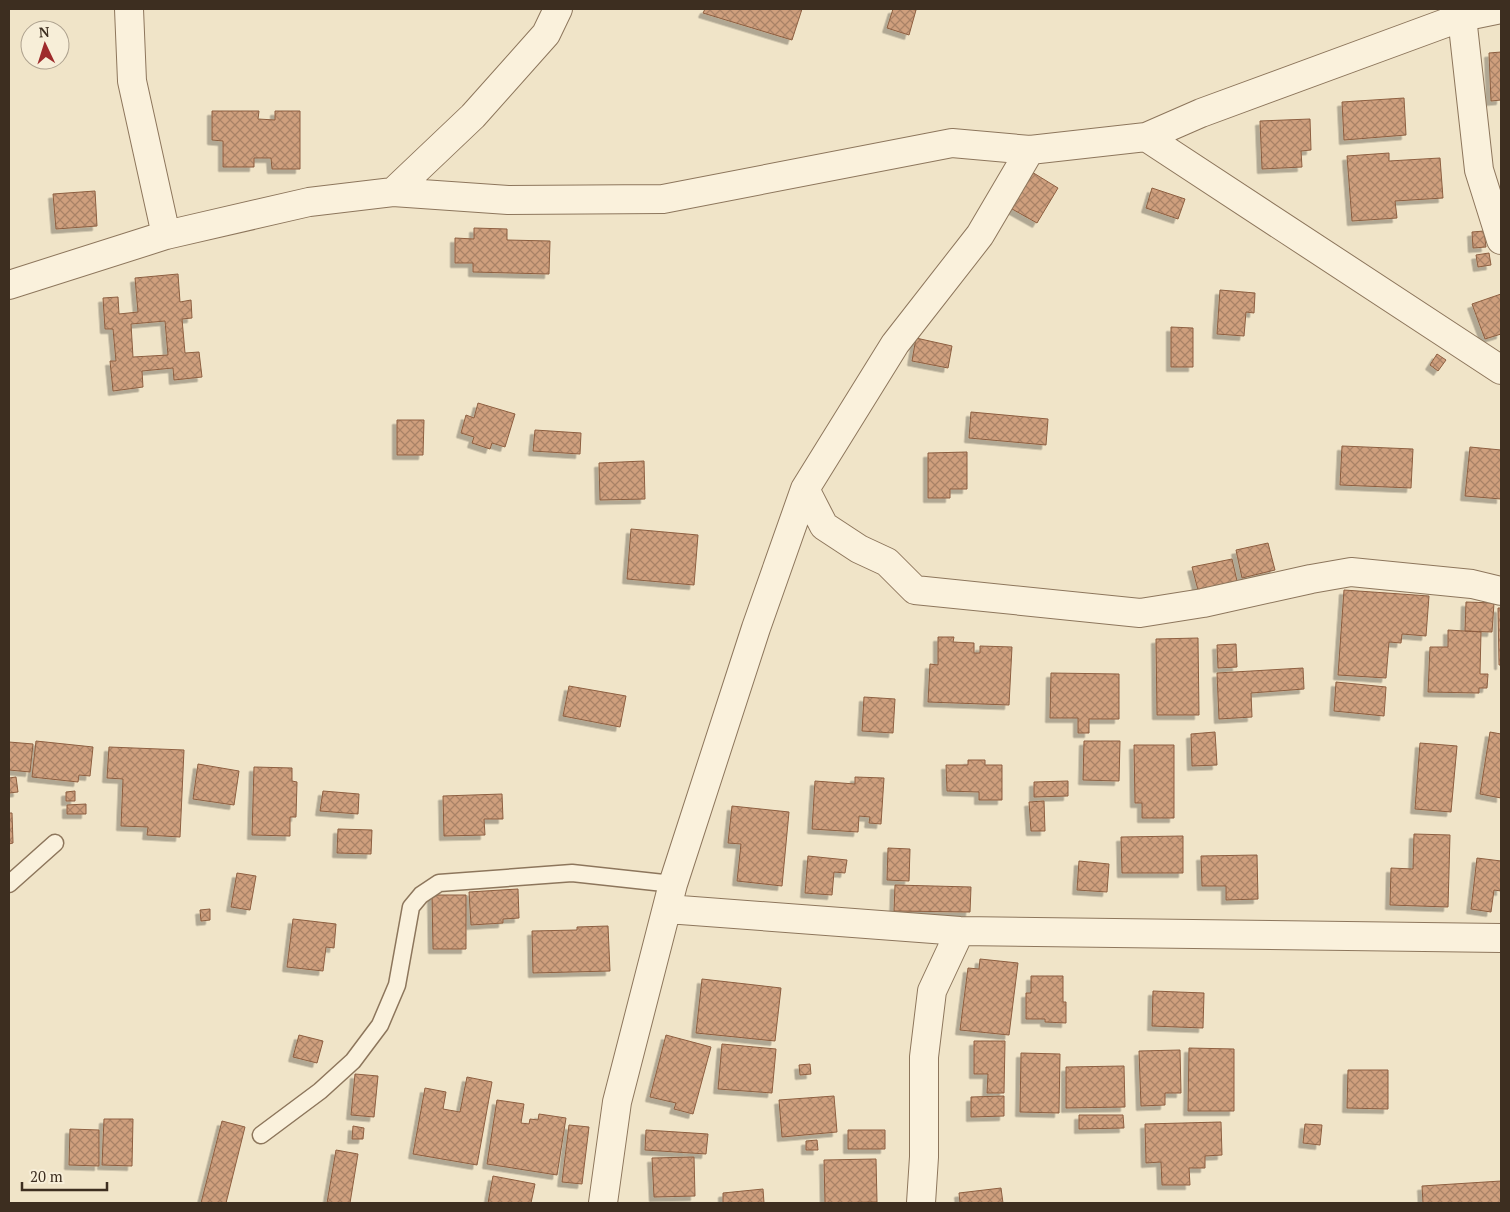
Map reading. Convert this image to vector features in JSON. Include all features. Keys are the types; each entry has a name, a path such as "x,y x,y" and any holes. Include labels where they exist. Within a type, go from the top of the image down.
{"street":[{"path":"129,9 132,81 166,235"},
{"path":"393,192 473,116 546,34 558,9"},
{"path":"9,285 166,235 309,202 393,192 508,200 663,199 952,143 1030,150 1146,137 1201,113 1463,13 1501,9"},
{"path":"1463,13 1479,170 1501,240"},
{"path":"1146,137 1501,370"},
{"path":"603,1203 617,1102 670,897 756,628 805,489 896,344 980,235 1030,150"},
{"path":"805,489 824,526 860,549 887,562 915,590 1140,613 1203,603 1351,572 1472,584 1501,591"},
{"path":"670,897 960,931 1501,938"},
{"path":"922,1203 924,1057 932,991 960,931"}],"lane":[{"path":"9,884 56,843"},
{"path":"261,1135 320,1091 353,1061 380,1025 397,985 411,907 420,895 439,882 572,873 670,897"}],"building":[{"path":"705,9 802,9 792,40 703,13"},
{"path":"893,9 916,10 909,35 887,28"},
{"path":"1501,52 1501,100 1491,101 1489,53"},
{"path":"1404,98 1406,135 1344,140 1342,102"},
{"path":"212,111 259,111 258,119 275,120 275,111 300,111 300,169 272,169 271,158 254,158 254,167 223,167 223,141 212,140"},
{"path":"1310,119 1311,150 1301,151 1302,167 1262,169 1260,121"},
{"path":"1389,153 1389,161 1440,158 1443,198 1395,201 1397,218 1352,221 1347,156"},
{"path":"1027,169 1058,188 1037,223 1005,205"},
{"path":"1152,188 1185,199 1178,219 1146,208"},
{"path":"95,191 97,226 56,229 53,194"},
{"path":"474,228 507,229 507,240 550,241 549,274 473,272 473,263 455,263 455,238 474,239"},
{"path":"1484,231 1486,247 1473,248 1472,232"},
{"path":"1489,253 1491,265 1478,267 1476,255"},
{"path":"178,274 180,302 191,300 192,318 182,319 185,353 199,352 202,377 174,380 173,368 142,371 143,387 113,391 110,361 116,361 113,329 105,329 103,298 118,297 119,314 138,312 135,278","holes":["165,321 168,355 133,357 131,324"]},
{"path":"1220,290 1255,293 1254,313 1246,312 1244,336 1217,334"},
{"path":"1501,294 1501,334 1485,339 1472,304"},
{"path":"1171,327 1193,328 1193,367 1171,367"},
{"path":"916,338 952,346 948,368 912,361"},
{"path":"1437,354 1446,360 1438,371 1430,365"},
{"path":"478,403 515,414 505,447 492,443 490,449 472,443 474,437 461,433 466,415 474,418"},
{"path":"971,412 1048,419 1046,445 969,438"},
{"path":"397,420 424,420 423,455 397,455"},
{"path":"535,430 581,433 580,454 533,451"},
{"path":"1342,446 1413,449 1411,488 1340,485"},
{"path":"1470,447 1501,450 1501,499 1465,496"},
{"path":"967,452 967,489 950,489 950,498 928,498 928,453"},
{"path":"644,461 645,499 600,500 599,463"},
{"path":"631,529 698,535 694,585 627,579"},
{"path":"1268,543 1275,570 1242,578 1236,550"},
{"path":"1232,559 1237,581 1198,590 1192,567"},
{"path":"1344,590 1429,596 1426,636 1402,634 1401,643 1389,642 1386,678 1338,675"},
{"path":"1466,602 1494,603 1492,632 1465,631"},
{"path":"1498,608 1501,608 1501,665 1499,665"},
{"path":"1448,630 1481,632 1480,674 1488,674 1487,688 1479,688 1479,693 1428,692 1430,647 1448,647"},
{"path":"938,637 954,637 953,642 974,643 974,653 980,653 980,646 1012,647 1009,705 928,702 930,664 938,665"},
{"path":"1198,638 1199,715 1157,715 1156,639"},
{"path":"1236,644 1237,667 1218,668 1217,645"},
{"path":"1303,668 1304,689 1251,693 1252,717 1219,719 1217,673"},
{"path":"1051,673 1119,674 1119,719 1089,719 1089,733 1078,733 1078,718 1050,718"},
{"path":"1336,682 1386,687 1384,716 1334,711"},
{"path":"569,686 626,696 620,727 563,716"},
{"path":"864,697 895,699 893,733 862,731"},
{"path":"1215,732 1217,765 1192,766 1191,734"},
{"path":"1490,732 1501,734 1501,798 1480,794"},
{"path":"36,741 93,747 90,776 79,775 78,782 32,777"},
{"path":"1084,741 1120,741 1119,781 1083,780"},
{"path":"9,742 33,744 30,772 9,770"},
{"path":"1420,743 1457,746 1451,812 1415,809"},
{"path":"1134,745 1174,745 1174,818 1142,818 1142,803 1135,803"},
{"path":"109,747 184,750 180,837 147,835 148,827 121,826 123,779 107,778"},
{"path":"968,760 985,760 985,765 1002,765 1002,800 979,800 979,792 947,791 946,765 968,765"},
{"path":"198,764 239,771 234,805 193,799"},
{"path":"254,767 292,768 292,781 297,782 296,817 290,817 290,836 252,835"},
{"path":"16,777 18,792 9,793 9,778"},
{"path":"855,777 884,778 881,824 869,823 870,817 859,816 858,832 812,829 815,781 855,784"},
{"path":"1068,781 1068,796 1034,797 1034,782"},
{"path":"75,791 75,801 66,801 66,792"},
{"path":"323,791 359,794 358,814 320,811"},
{"path":"502,794 503,819 484,819 485,835 444,836 443,796"},
{"path":"1044,801 1045,831 1031,831 1029,802"},
{"path":"86,804 86,814 67,814 67,805"},
{"path":"732,806 789,812 782,886 737,881 741,844 728,843"},
{"path":"9,813 12,813 13,843 9,844"},
{"path":"338,829 372,830 371,854 337,853"},
{"path":"1414,834 1450,835 1448,907 1390,905 1391,868 1413,869"},
{"path":"1183,836 1183,873 1122,873 1121,837"},
{"path":"888,848 910,849 909,881 887,880"},
{"path":"1257,855 1258,899 1226,900 1226,886 1202,886 1201,856"},
{"path":"808,856 847,860 845,873 834,872 832,895 805,893"},
{"path":"1477,858 1501,861 1501,891 1494,890 1491,912 1471,909"},
{"path":"1079,861 1109,864 1107,892 1077,890"},
{"path":"237,873 256,876 250,910 231,907"},
{"path":"895,885 971,887 970,912 894,911"},
{"path":"518,889 519,918 503,919 503,923 471,925 469,892"},
{"path":"432,895 466,895 466,949 433,949"},
{"path":"210,909 210,920 201,921 200,910"},
{"path":"293,919 336,924 334,948 326,947 323,971 287,967"},
{"path":"608,926 610,971 533,973 532,931 577,930 577,927"},
{"path":"980,959 1018,963 1009,1035 960,1030 968,968 979,969"},
{"path":"1031,976 1063,976 1063,1002 1066,1002 1066,1023 1045,1022 1045,1019 1026,1019 1026,993 1031,993"},
{"path":"702,979 781,988 775,1041 696,1033"},
{"path":"1153,991 1204,993 1203,1028 1152,1026"},
{"path":"299,1035 323,1041 317,1063 293,1057"},
{"path":"666,1035 711,1047 693,1114 674,1109 676,1103 650,1097"},
{"path":"974,1041 1005,1041 1004,1093 987,1093 988,1074 974,1074"},
{"path":"722,1044 776,1049 772,1093 718,1089"},
{"path":"1189,1048 1234,1049 1234,1111 1188,1111"},
{"path":"1180,1050 1181,1093 1165,1093 1165,1105 1141,1106 1139,1051"},
{"path":"1021,1053 1060,1054 1059,1113 1020,1112"},
{"path":"810,1064 811,1074 800,1075 799,1065"},
{"path":"1124,1066 1125,1107 1066,1108 1066,1067"},
{"path":"1348,1070 1388,1070 1388,1109 1347,1108"},
{"path":"355,1074 378,1076 374,1117 351,1115"},
{"path":"467,1077 492,1082 477,1165 413,1154 425,1088 446,1092 443,1109 460,1112"},
{"path":"834,1096 837,1132 782,1137 779,1100"},
{"path":"1004,1096 1004,1116 971,1117 971,1097"},
{"path":"497,1100 524,1104 521,1123 529,1124 530,1119 538,1120 539,1114 566,1118 557,1175 487,1164"},
{"path":"1079,1115 1123,1115 1124,1128 1079,1129"},
{"path":"104,1119 133,1119 132,1166 102,1165"},
{"path":"222,1121 245,1127 226,1203 201,1203"},
{"path":"1221,1122 1222,1155 1205,1156 1205,1168 1189,1168 1190,1185 1162,1185 1161,1162 1146,1163 1145,1124"},
{"path":"1305,1124 1322,1125 1320,1145 1303,1143"},
{"path":"569,1125 589,1127 582,1184 562,1182"},
{"path":"353,1126 364,1128 363,1139 352,1139"},
{"path":"70,1129 99,1130 99,1166 69,1165"},
{"path":"646,1130 708,1134 706,1154 645,1150"},
{"path":"848,1130 885,1130 885,1149 848,1149"},
{"path":"817,1140 818,1150 806,1150 806,1141"},
{"path":"336,1150 358,1154 350,1203 327,1203"},
{"path":"694,1157 695,1196 654,1197 652,1158"},
{"path":"876,1159 877,1202 825,1203 824,1160"},
{"path":"493,1176 535,1184 531,1203 488,1203"},
{"path":"1501,1181 1501,1203 1423,1203 1422,1186"},
{"path":"1001,1188 1003,1203 960,1203 959,1193"},
{"path":"763,1189 764,1203 723,1203 723,1193"}]}
